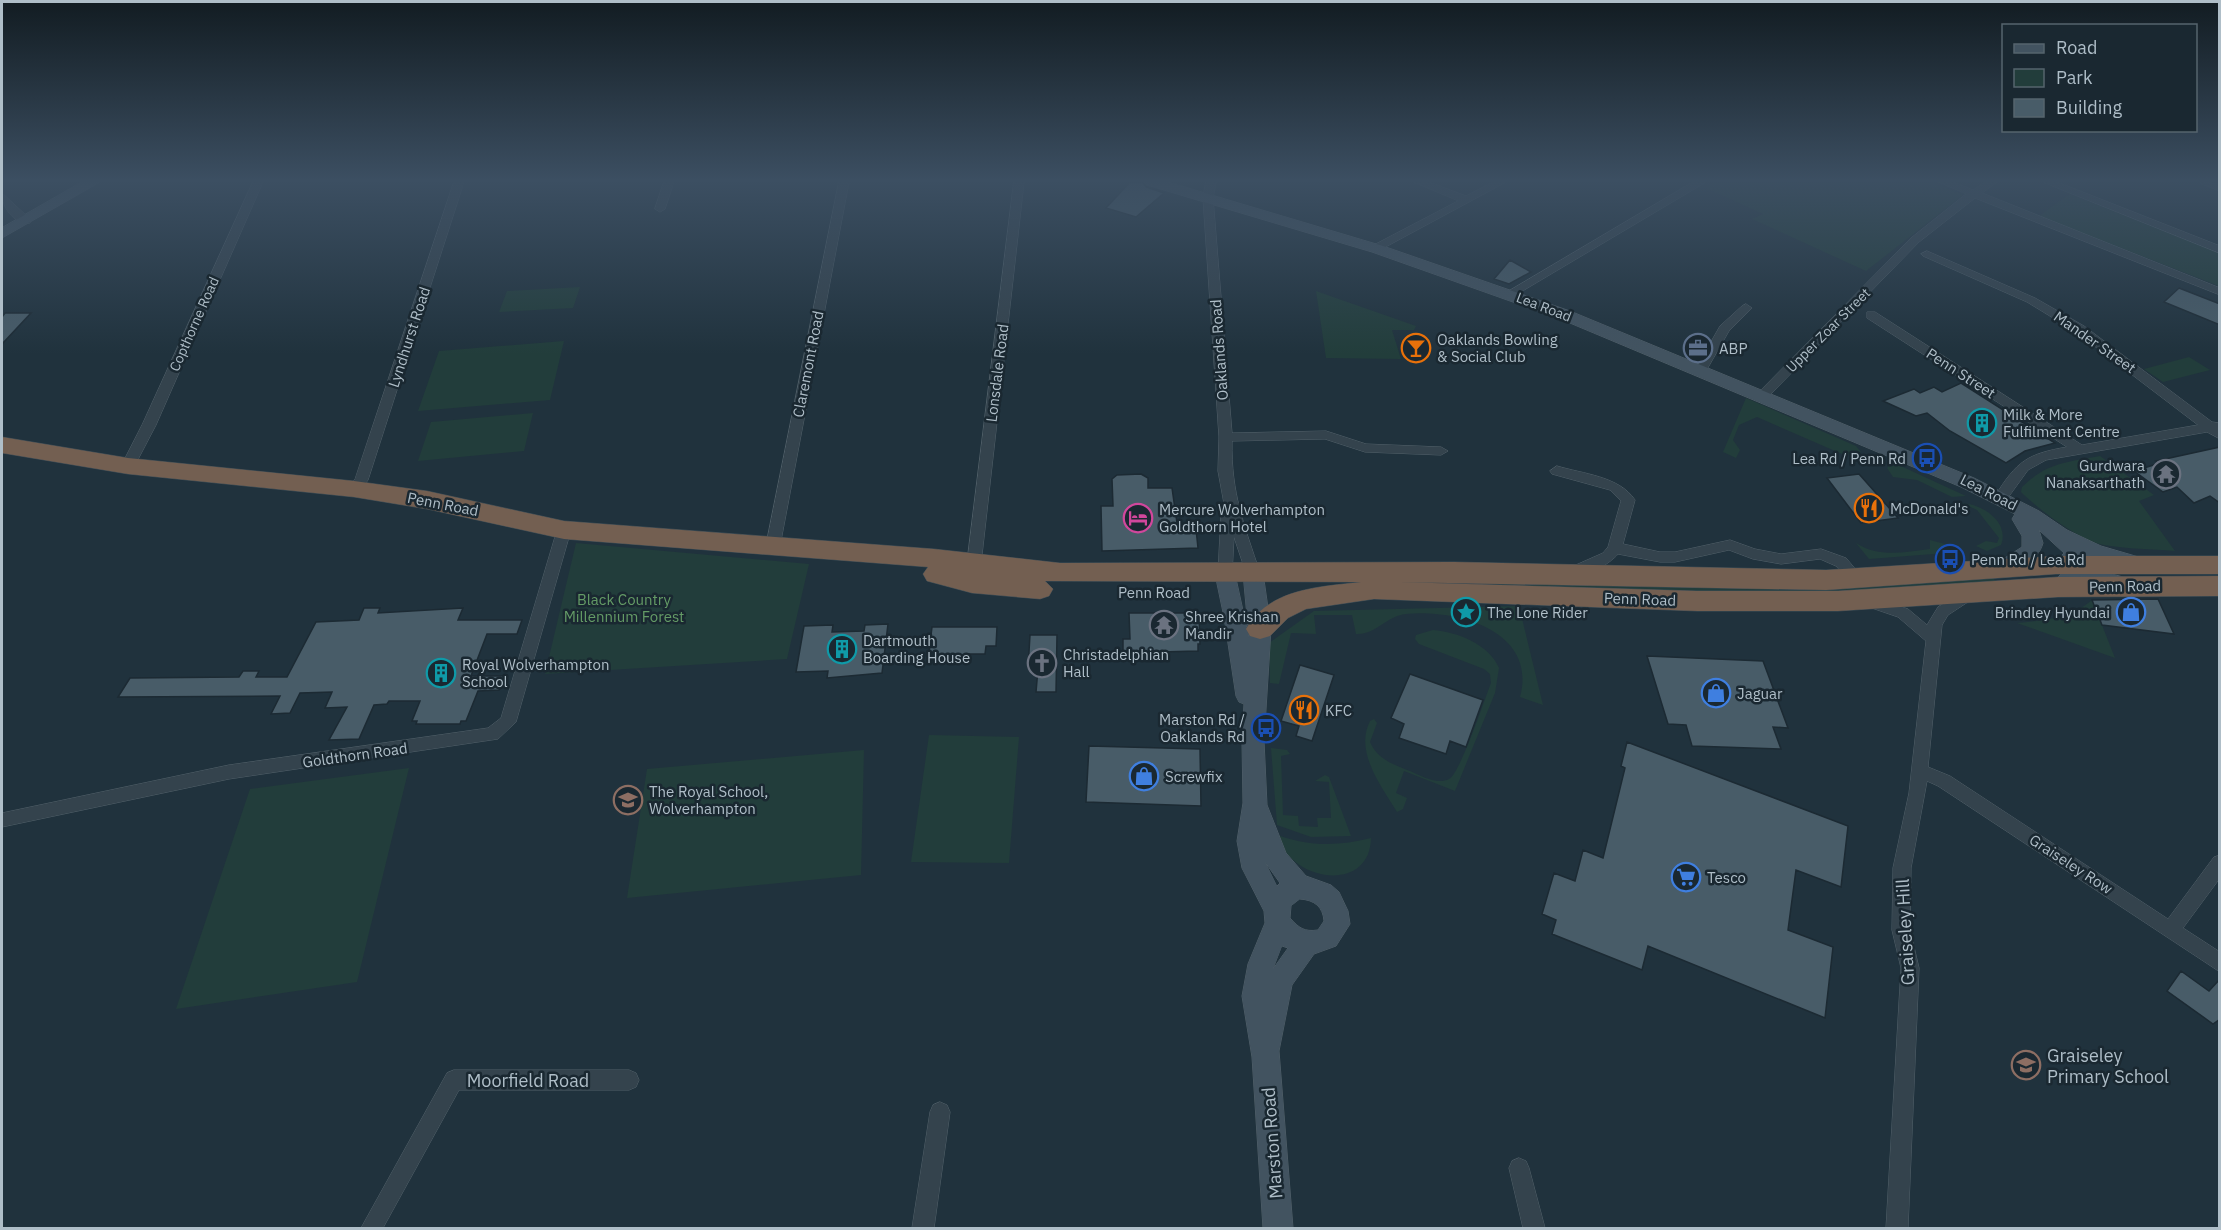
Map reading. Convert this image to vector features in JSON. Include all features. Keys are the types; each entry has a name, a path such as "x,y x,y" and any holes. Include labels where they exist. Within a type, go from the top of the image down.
{"highway":[{"name":"Penn Road","path":"2,445 128,466 354,489 426,500 564,530 934,558 1060,573 1227,582"},
{"name":"Penn Road","path":"884,556 972,583 1066,591 1255,581 1570,574 1749,580 1862,589 1969,594 2058,588 2131,574 2220,565"},
{"name":"Penn Road","path":"1255,581 1373,591 1697,601 1862,589 2004,568 2078,565 2220,586"},
{"path":"1260,629 1278,611 1301,600 1373,591"}],"street":[{"name":"Copthorne Road","path":"128,466 232,239"},
{"name":"Lyndhurst Road","path":"354,489 361,480 440,239"},
{"name":"Claremont Road","path":"773,546 833,239"},
{"name":"Lonsdale Road","path":"974,564 1012,239"},
{"name":"Oaklands Road","path":"1212,239 1226,437 1225,471 1229,501 1227,582"},
{"name":"Lea Road","path":"1347,239 1510,294 1764,394 1923,465 2001,504 2022,519 2056,552 2078,565"},
{"path":"1374,249 1392,239"},
{"path":"1510,294 1603,239"},
{"name":"Upper Zoar Street","path":"1764,394 1917,239"},
{"path":"2087,239 2220,292"},
{"path":"2193,239 2220,250"},
{"name":"Mander Street","path":"1927,254 2031,300 2080,328 2216,429"},
{"path":"1702,368 1724,329 1746,308"},
{"name":"Penn Street","path":"1871,315 2081,450"},
{"path":"2002,496 2023,467 2033,459 2216,429"},
{"path":"1226,437 1326,435 1365,448 1441,451"},
{"name":"Lea Road","path":"1923,465 1950,473 2002,496 2050,528 2131,574"},
{"path":"1557,471 1614,487 1628,500 1616,548 1608,557 1570,574"},
{"name":"Oaklands Road","path":"1229,501 1255,581"},
{"name":"Lea Road","path":"2004,568 2025,558 2033,545 2032,535 2022,519"},
{"name":"Lea Road","path":"2050,528 2069,545 2078,565"},
{"name":"Goldthorn Road","path":"2,820 229,772 492,734 508,723 564,530"},
{"path":"1616,548 1643,555 1675,557 1730,545 1753,554 1781,559 1821,554 1830,556 1841,562 1862,589 1903,613 1932,638"},
{"path":"2058,588 2072,581 2077,574 2078,565"},
{"path":"1255,581 1260,629 1253,741 1255,803 1249,841 1254,868 1277,917 1290,937 1307,943 1327,938 1334,932 1338,916 1336,908 1325,893 1300,887 1281,869 1269,848 1255,803"},
{"path":"1227,582 1237,627 1253,741"},
{"name":"Graiseley Hill","path":"1897,1228 1910,968 1901,930 1902,868 1919,771 1935,624 1943,611 1969,594"},
{"name":"Graiseley Row","path":"1919,771 1944,781 2220,963"},
{"path":"2171,930 2220,863"},
{"name":"Marston Road","path":"1278,1228 1266,1057 1255,996 1261,964 1283,894 1300,887"},
{"name":"Marston Road","path":"1266,1057 1280,981 1307,943"},
{"name":"Moorfield Road","path":"372,1228 454,1080 629,1080"},
{"path":"923,1228 940,1112"},
{"path":"1519,1168 1534,1228"}],"green space":[{"path":"1797,239 1906,239 1866,271"},
{"path":"2099,239 2185,239 2219,253 2219,286"},
{"path":"580,287 573,308 499,312 507,291"},
{"path":"1316,291 1416,326 1414,330 1392,330 1401,359 1326,358"},
{"path":"564,341 550,400 418,411 439,351"},
{"path":"2189,357 2210,370 2163,382 2144,369"},
{"path":"1746,398 1856,446 1861,452 1852,455 1842,454 1757,417 1739,425 1733,440 1740,450 1736,458 1723,452"},
{"path":"533,413 524,451 418,461 431,422"},
{"path":"2100,456 2154,495 2139,501 2175,551 2121,547 2094,542 2060,523 2021,492 2022,487 2031,479 2049,468"},
{"path":"1892,462 1966,496 1952,497 1917,480 1893,477 1887,468"},
{"path":"1962,503 1986,511 1998,522 2002,529 2001,545 1987,551 1976,546 1986,541 1997,543 1999,538 1977,510"},
{"path":"1930,540 1956,547 1959,552 1869,559 1856,543 1874,551 1901,552 1930,549"},
{"name":"Black Country Millennium Forest","path":"576,543 809,564 787,659 545,674"},
{"path":"1993,578 1998,583 1855,592 1680,593 1480,584 1479,579 1804,589"},
{"path":"2092,600 2115,658 2017,623 2066,615"},
{"path":"1519,606 1543,705 1520,697 1522,674 1517,655 1505,640 1489,629 1469,621 1426,613 1399,615 1363,634 1356,634 1352,615 1314,615 1316,634 1291,633 1279,684 1270,683 1269,643 1314,611"},
{"path":"1433,630 1462,637 1488,652 1499,668 1495,693 1455,791 1404,771 1396,793 1407,798 1403,809 1397,812 1372,769 1368,757 1365,745 1370,721 1374,719 1377,723 1370,742 1377,753 1392,764 1424,777 1444,781 1454,774 1459,764 1491,683 1490,674 1484,669 1419,644 1415,639 1416,635"},
{"path":"929,735 1019,737 1009,863 911,862"},
{"path":"1271,748 1287,750 1290,754 1281,756 1283,815 1298,816 1299,826 1318,827 1317,818 1331,818 1329,782 1315,781 1325,775 1329,777 1351,836 1311,837 1277,825"},
{"path":"864,750 861,875 627,898 647,769"},
{"path":"409,768 357,982 176,1009 250,789"},
{"path":"1278,835 1301,842 1324,844 1348,843 1371,838 1367,856 1357,868 1344,874 1328,875 1312,871 1297,863 1285,851"}],"building":[{"path":"1510,260 1531,272 1509,284 1494,279"},
{"path":"2179,288 2220,304 2220,325 2164,302"},
{"path":"5,313 31,313 2,344 2,317"},
{"name":"Milk & More Fulfilment Centre","path":"1961,383 2055,443 2025,451 2006,463 1950,431 1927,413 1916,416 1883,401 1914,389 1920,393 1934,387 1942,392"},
{"name":"Gurdwara Nanaksarthath","path":"2220,447 2220,503 2210,496 2194,503 2177,487 2163,492 2134,471 2160,463 2156,461"},
{"name":"Mercure Wolverhampton Goldthorn Hotel","path":"1141,474 1148,478 1148,488 1172,488 1178,530 1196,529 1198,548 1102,551 1101,506 1113,506 1112,479 1117,475"},
{"name":"McDonald's","path":"1859,474 1898,518 1861,523 1827,478"},
{"name":"Brindley Hyundai","path":"2158,599 2174,634 2102,625 2092,600"},
{"name":"Royal Wolverhampton School","path":"364,608 380,608 378,613 463,608 458,620 522,620 517,634 487,634 471,676 505,676 499,690 478,691 466,721 461,721 460,724 416,724 417,721 412,721 420,701 389,701 387,704 374,705 359,739 329,740 347,707 325,708 332,692 300,693 290,713 271,714 280,696 118,697 130,678 239,677 243,671 259,671 256,677 287,677 316,622 359,620"},
{"name":"Shree Krishan Mandir","path":"1129,613 1199,613 1200,644 1198,644 1198,651 1123,653 1123,639 1130,639"},
{"name":"Dartmouth Boarding House","path":"888,624 882,673 827,678 828,671 796,672 804,626 833,625 832,632 864,631 865,625"},
{"path":"932,627 997,627 996,646 986,646 985,654 967,654 966,658 937,658 938,652 929,652"},
{"name":"Christadelphian Hall","path":"1030,635 1057,635 1056,692 1036,692 1038,669 1028,668"},
{"name":"Jaguar","path":"1647,656 1763,661 1788,728 1773,727 1781,749 1692,746 1686,725 1668,724"},
{"name":"KFC","path":"1300,665 1334,675 1312,741 1296,736 1299,726 1281,721"},
{"path":"1410,674 1483,700 1466,747 1450,741 1446,754 1399,738 1404,724 1391,718"},
{"name":"Tesco","path":"1627,742 1848,826 1841,887 1796,870 1788,930 1833,947 1825,1018 1648,946 1642,970 1552,934 1556,920 1542,914 1554,873 1575,881 1583,850 1603,858 1625,768 1621,766"},
{"name":"Screwfix","path":"1089,746 1200,749 1201,806 1086,802"},
{"path":"2181,971 2209,991 2220,979 2220,1019 2213,1024 2167,991"}],"place":[{"name":"Oaklands Bowling & Social Club","path":"1416,348"},
{"name":"ABP","path":"1698,348"},
{"name":"Milk & More Fulfilment Centre","path":"1982,423"},
{"name":"Lea Rd / Penn Rd","path":"1927,458"},
{"name":"Gurdwara Nanaksarthath","path":"2166,474"},
{"name":"McDonald's","path":"1869,508"},
{"name":"Mercure Wolverhampton Goldthorn Hotel","path":"1138,518"},
{"name":"Penn Rd / Lea Rd","path":"1950,559"},
{"name":"The Lone Rider","path":"1466,612"},
{"name":"Brindley Hyundai","path":"2131,612"},
{"name":"Shree Krishan Mandir","path":"1164,625"},
{"name":"Dartmouth Boarding House","path":"842,649"},
{"name":"Christadelphian Hall","path":"1042,663"},
{"name":"Royal Wolverhampton School","path":"441,673"},
{"name":"Jaguar","path":"1716,693"},
{"name":"KFC","path":"1304,710"},
{"name":"Marston Rd / Oaklands Rd","path":"1266,728"},
{"name":"Screwfix","path":"1144,776"},
{"name":"The Royal School, Wolverhampton","path":"628,800"},
{"name":"Tesco","path":"1686,877"},
{"name":"Graiseley Primary School","path":"2026,1065"}]}
